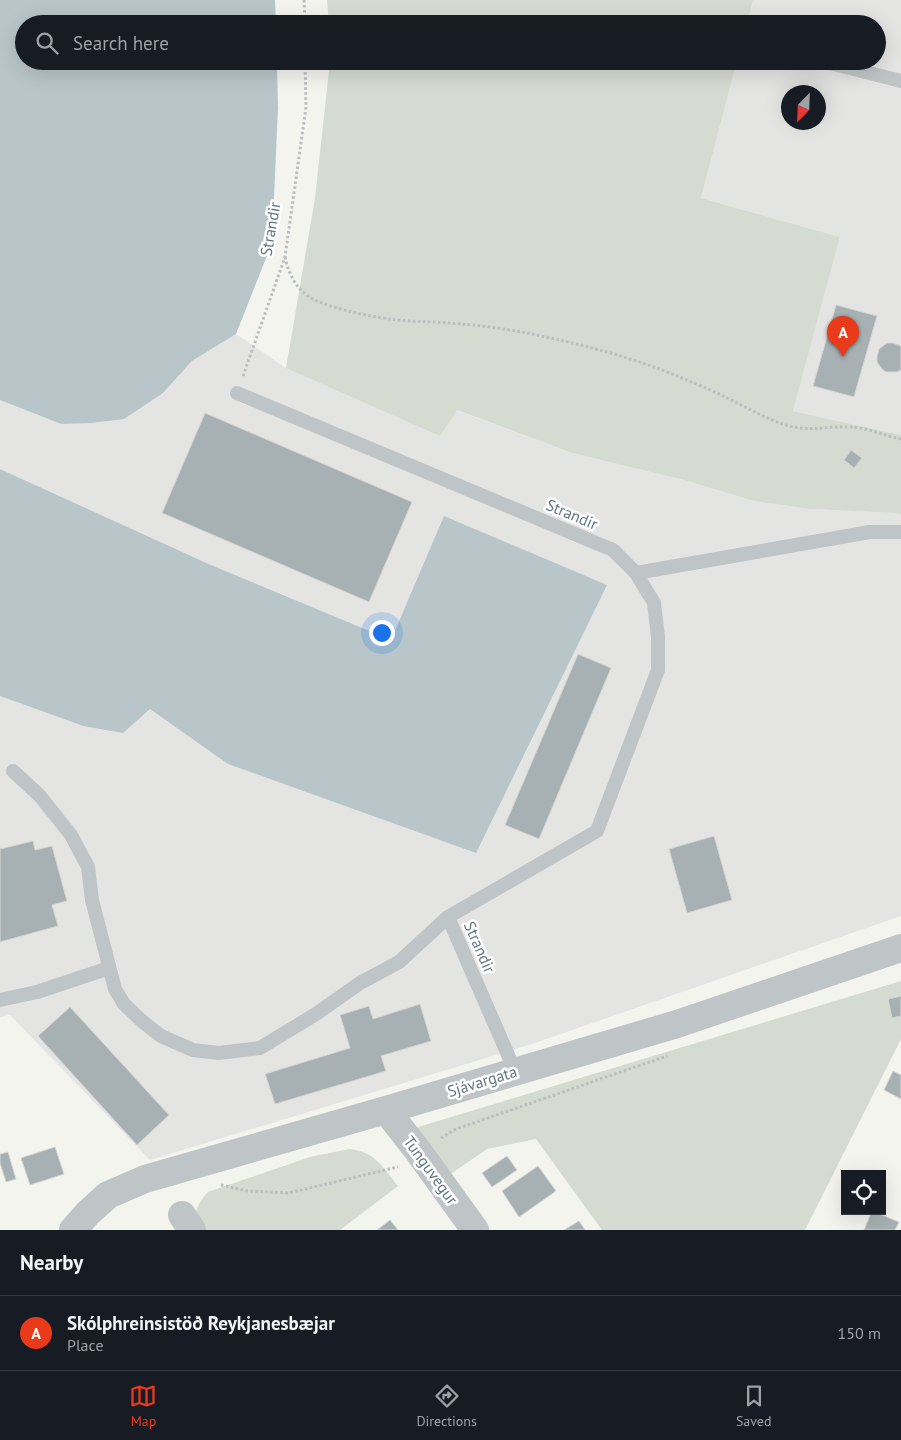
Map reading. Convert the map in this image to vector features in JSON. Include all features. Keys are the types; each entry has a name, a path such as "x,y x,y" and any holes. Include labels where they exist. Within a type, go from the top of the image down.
{"street":[{"name":"Sjávargata","path":"73,1230 108,1195 145,1179 677,1024 901,948"},
{"name":"Tunguvegur","path":"386,1110 475,1230"}],"lane":[{"path":"858,70 901,81"},
{"name":"Strandir","path":"237,393 613,550 636,573 654,603 658,636 658,670 597,831 448,917 515,1071"},
{"path":"636,573 870,532 901,532"},
{"path":"13,771 40,796 71,835 88,867 92,900 109,968 115,989 124,1004 161,1036 193,1050 219,1053 260,1048 316,1014 360,983 399,962 448,917"},
{"path":"0,1000 37,992 109,968"}],"path":[{"path":"304,0 305,15"},
{"name":"Strandir","path":"237,393 285,257 306,107 305,70"},
{"path":"285,257 287,267 297,286 317,301 333,306 358,313 399,320 446,322 493,328 586,346 634,360 681,377 788,426 805,429 851,427 901,439"},
{"path":"214,1183 248,1191 288,1193 408,1165 418,1151 456,1128 672,1054"}],"shaded area":[{"path":"0,0 275,0 276,15 15,15 15,70 277,70 278,108 272,243 236,334 192,361 163,393 124,419 61,424 0,400"},
{"path":"327,0 753,0 749,15 328,15"},
{"path":"753,0 901,0 901,435 793,411 840,237 701,198 735,70 886,70 886,15 749,15"},
{"path":"329,70 735,70 701,198 840,237 793,411 901,435 901,515 897,513 810,509 754,501 684,480 572,453 457,410 440,436 286,368 315,198"},
{"path":"236,334 286,368 456,410 572,453 684,480 754,501 810,509 897,513 901,515 901,916 532,1044 150,1160 10,1015 0,1017 0,696 83,726 211,565 0,469 0,400 61,424 163,393 192,361"},
{"path":"0,469 211,565 391,640 444,516 607,585 476,853 228,764 150,709 123,733 83,726 0,696"},
{"path":"901,981 901,1039 805,1230 602,1230 536,1139 487,1149 445,1178 408,1133 418,1127"},
{"path":"349,1149 358,1150 372,1157 383,1167 398,1186 340,1230 199,1230 196,1214 201,1201 208,1192 310,1157"}],"building":[{"path":"836,305 877,316 854,397 813,386"},
{"path":"887,343 901,346 901,370 897,372 886,372 877,362 879,349"},
{"path":"205,413 412,502 369,602 162,513"},
{"path":"851,450 862,458 854,468 844,460"},
{"path":"578,654 611,668 539,839 505,825"},
{"path":"714,836 732,900 687,913 669,849"},
{"path":"33,841 35,850 52,846 67,901 52,905 58,926 0,942 0,849"},
{"path":"901,996 901,1016 892,1018 888,999"},
{"path":"420,1004 431,1041 381,1056 386,1071 275,1104 265,1074 350,1048 340,1015 369,1006 373,1019"},
{"path":"70,1007 169,1115 137,1145 38,1036"},
{"path":"893,1071 901,1075 901,1099 884,1090"},
{"path":"55,1147 64,1174 30,1185 21,1158"},
{"path":"8,1152 16,1179 6,1182 0,1163 0,1154"},
{"path":"507,1156 517,1170 492,1187 482,1173"},
{"path":"538,1166 556,1191 519,1217 502,1191"},
{"path":"870,1215 882,1215 899,1222 895,1230 864,1230"},
{"path":"390,1220 398,1230 377,1230"},
{"path":"579,1221 585,1230 564,1230"}],"place":[{"name":"Skólphreinsistöð Reykjanesbæjar","path":"843,357"}]}
